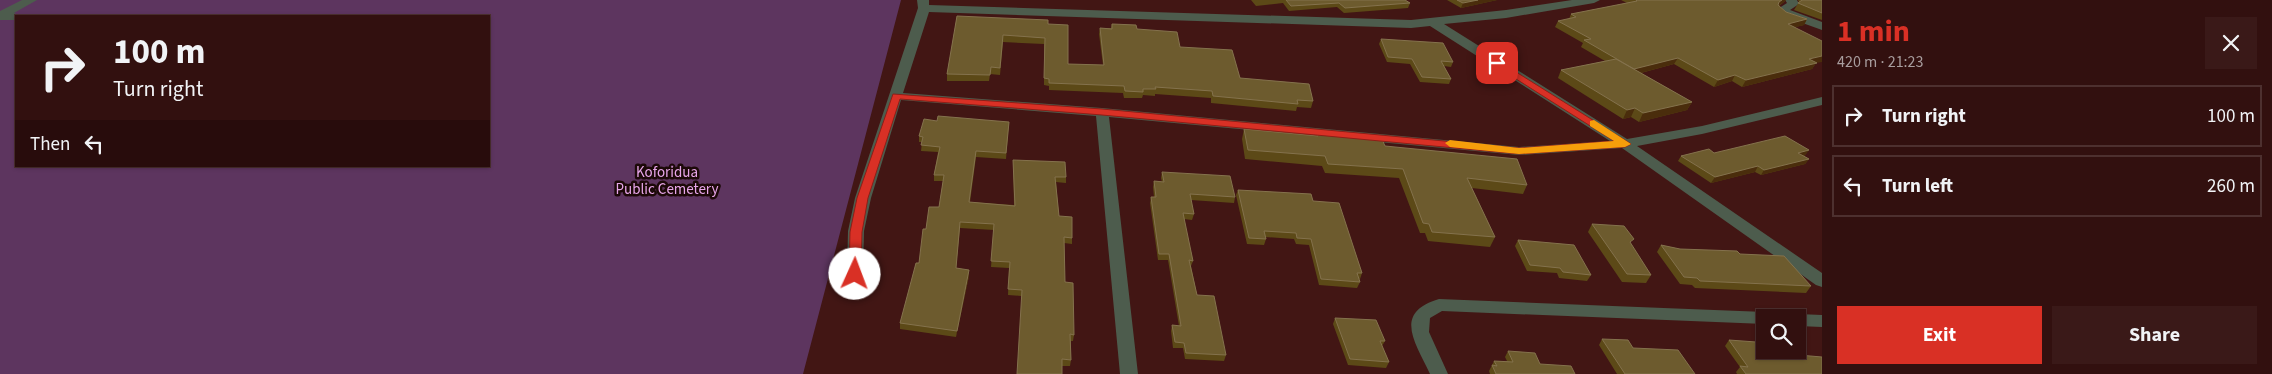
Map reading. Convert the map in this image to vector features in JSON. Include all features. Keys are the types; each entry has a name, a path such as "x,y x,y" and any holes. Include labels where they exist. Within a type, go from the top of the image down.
{"street":[{"path":"15,18 0,16 31,0"},
{"path":"855,274 856,232 862,198 896,96 923,4 1382,24 1433,22 1594,0"},
{"path":"1791,0 1793,4 1782,10 1787,14 1822,26"},
{"path":"0,29 15,19"},
{"path":"1433,22 1625,144 1822,281"},
{"path":"896,96 1102,112 1519,151 1625,144 1702,130 1822,101"},
{"path":"1102,112 1130,374"},
{"path":"1438,374 1420,332 1421,315 1439,306 1756,318"},
{"path":"1806,320 1822,321"}],"green space":[{"name":"Koforidua Public Cemetery","path":"0,0 901,0 803,374 0,374"}],"building":[{"path":"1286,0 1405,0 1410,3 1345,8 1339,3 1291,6"},
{"path":"1457,0 1478,0 1463,3"},
{"path":"1636,0 1782,0 1778,5 1786,12 1807,19 1788,24 1822,41 1822,56 1809,59 1817,63 1746,80 1735,75 1718,80 1678,58 1634,69 1584,40 1591,39 1558,21 1576,17 1571,14"},
{"path":"1802,0 1822,0 1822,13 1798,3"},
{"path":"957,16 1048,20 1048,24 1068,25 1068,64 1104,65 1100,28 1112,29 1112,24 1136,25 1137,29 1177,32 1180,47 1232,50 1240,78 1309,84 1313,101 1297,100 1298,104 1213,96 1212,91 1155,87 1156,89 1143,89 1143,92 1125,91 1124,86 1049,83 1049,79 1044,78 1045,38 1003,35 1000,68 991,67 990,75 947,74"},
{"path":"1381,39 1443,43 1453,62 1441,61 1451,79 1422,77 1412,59 1388,57"},
{"path":"1616,59 1692,102 1643,113 1635,108 1627,110 1561,70"},
{"path":"938,116 1009,122 1006,153 976,151 969,202 1015,206 1013,160 1065,162 1066,177 1055,177 1059,216 1072,217 1072,238 1064,237 1065,282 1073,283 1074,335 1070,334 1071,360 1062,359 1062,374 1017,374 1022,290 1008,289 1010,262 991,261 994,224 960,222 956,268 969,270 957,331 900,323 916,263 919,263 923,229 926,229 929,207 939,207 944,175 934,175 940,147 921,145 923,137 919,136 924,119 937,121"},
{"path":"1244,129 1318,136 1317,133 1381,137 1385,146 1517,159 1527,185 1467,178 1495,237 1432,232 1429,224 1423,223 1403,169 1328,164 1325,156 1248,150"},
{"path":"1785,136 1809,150 1798,153 1809,159 1764,170 1758,166 1715,177 1681,156 1709,149 1714,153"},
{"path":"1162,172 1230,176 1235,197 1190,194 1194,214 1183,213 1193,261 1189,260 1197,295 1214,296 1226,355 1186,353 1184,343 1175,342 1172,325 1181,326 1169,254 1159,254 1151,197 1156,197 1154,181 1164,182"},
{"path":"1238,190 1311,194 1313,201 1339,203 1362,273 1357,273 1360,282 1321,279 1311,239 1297,238 1296,233 1264,231 1266,239 1249,238"},
{"path":"1592,224 1624,226 1634,239 1630,242 1651,275 1627,274"},
{"path":"1518,240 1574,245 1591,275 1563,272 1560,268 1530,265"},
{"path":"1661,245 1680,249 1737,251 1740,254 1784,256 1811,286 1700,281 1697,278 1684,277"},
{"path":"1335,318 1376,320 1385,341 1380,341 1389,362 1350,359"},
{"path":"1602,339 1628,340 1633,348 1678,350 1695,374 1625,374"},
{"path":"1729,340 1756,342 1756,359 1806,359 1806,356 1822,357 1822,374 1746,374 1740,366 1748,367"},
{"path":"1508,351 1535,353 1540,364 1571,366 1575,374 1496,374 1492,365 1497,366 1494,361 1513,362"}],"slow traffic":[{"path":"1450,143 1519,151 1625,144 1594,124"}],"route":[{"path":"855,274 856,232 862,198 896,96 1102,112 1351,136 1440,142 1519,151 1625,144 1497,63"}]}
